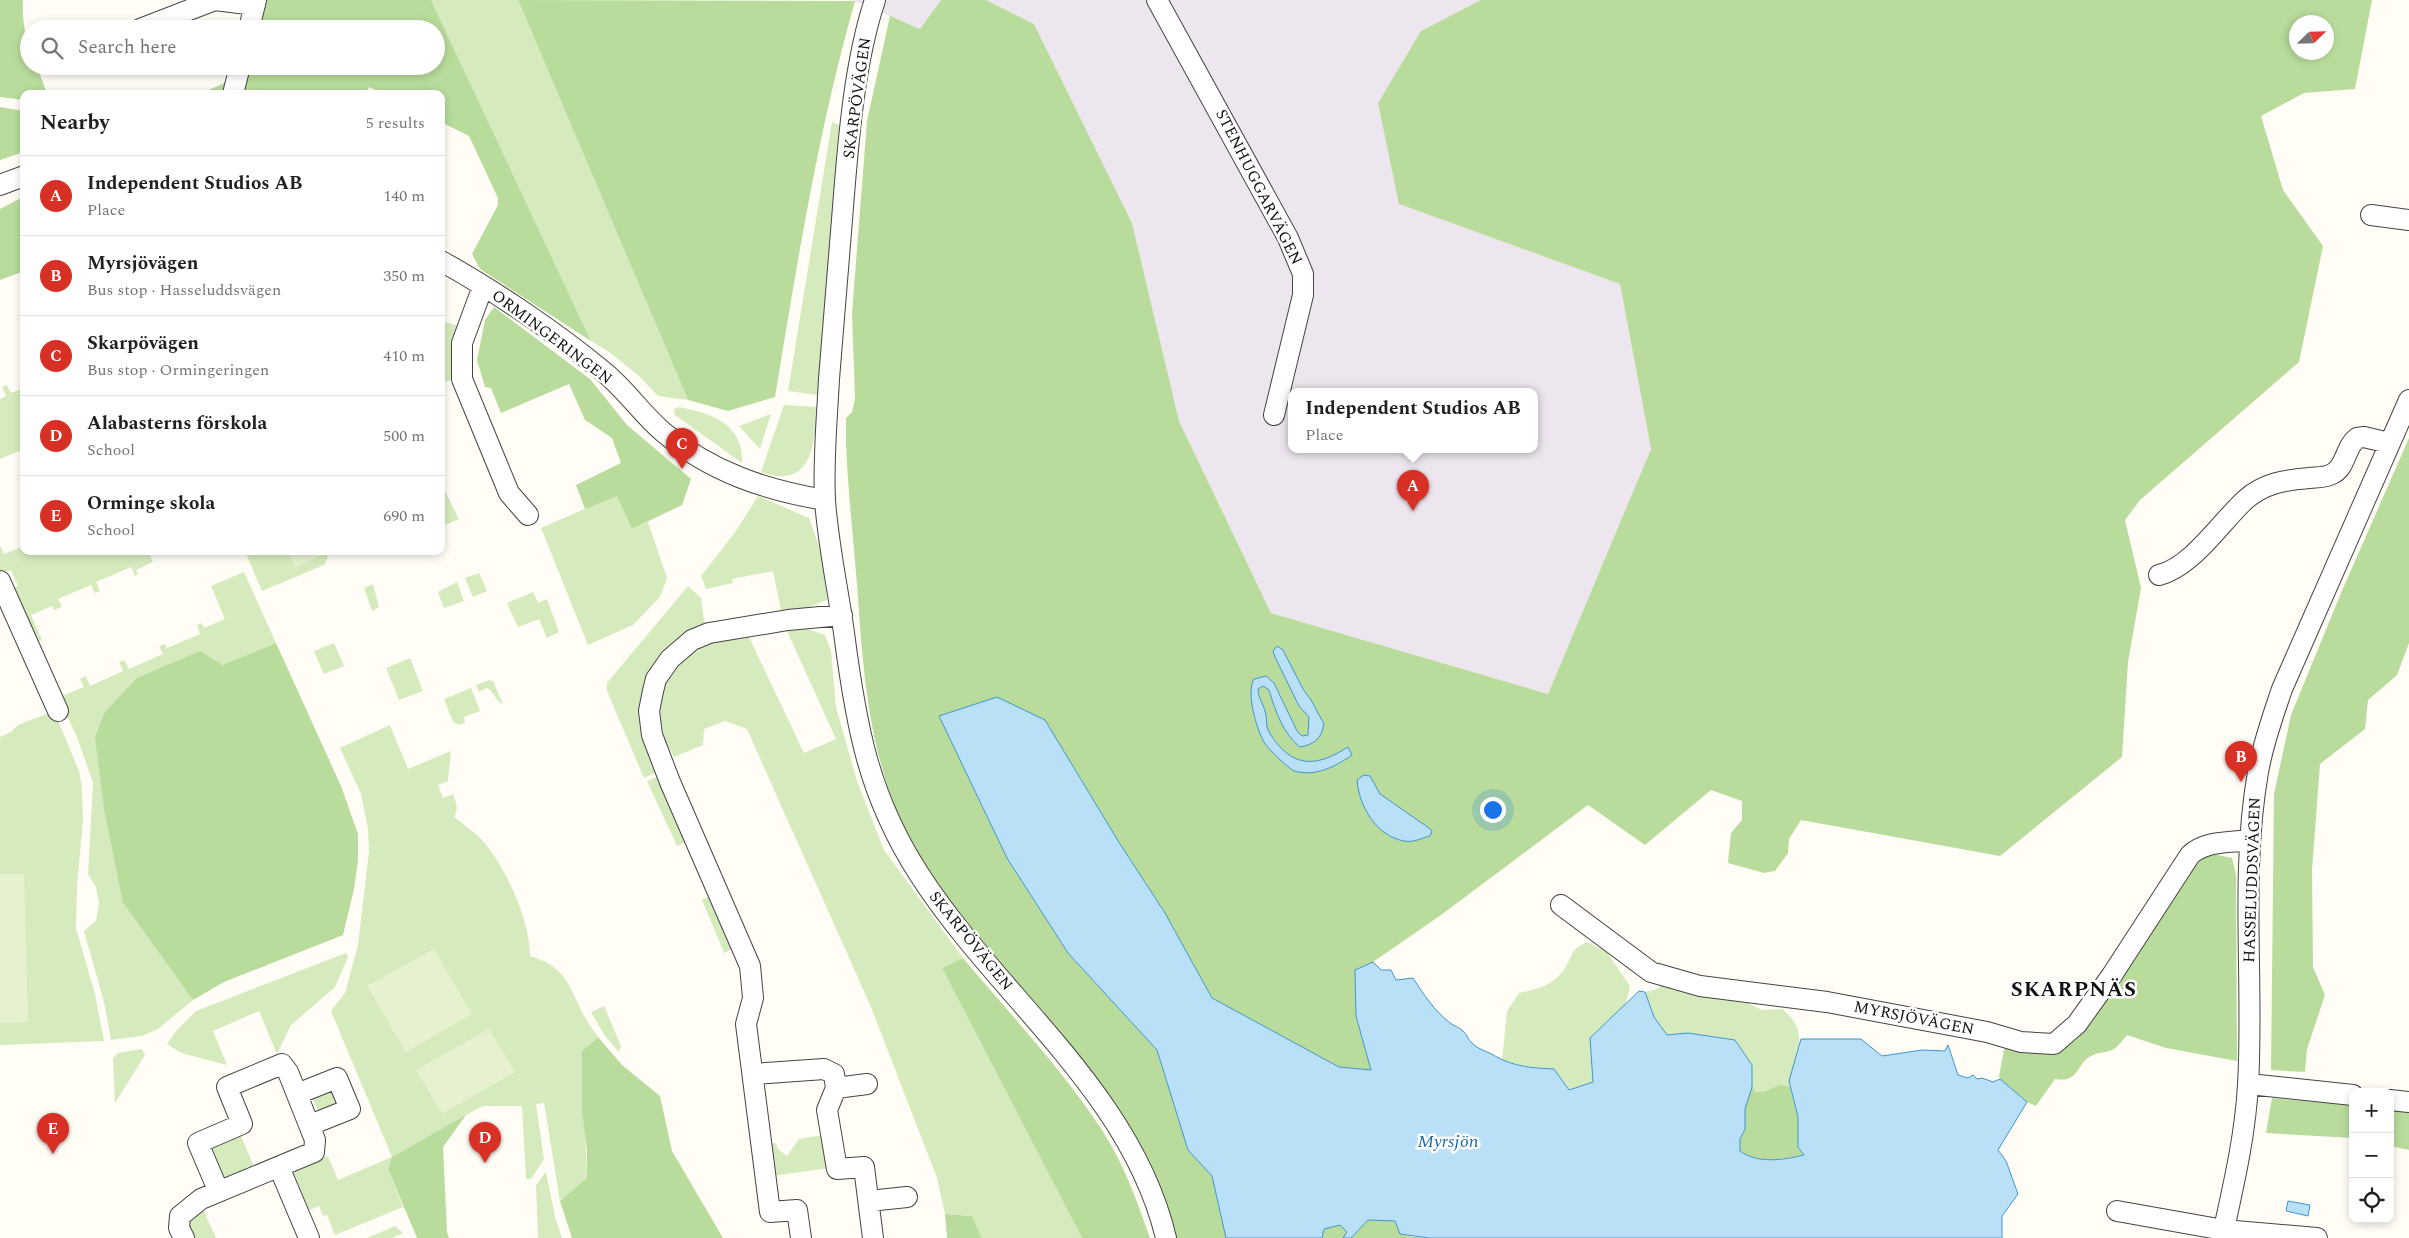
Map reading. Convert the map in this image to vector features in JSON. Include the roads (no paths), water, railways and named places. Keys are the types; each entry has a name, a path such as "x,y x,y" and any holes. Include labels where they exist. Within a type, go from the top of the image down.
{"street":[{"path":"163,20 215,0 255,3 251,20"},
{"name":"SKARPÖVÄGEN","path":"876,0 869,20 854,102 844,188 826,434 825,500 856,719 877,794 892,829 920,875 953,921 1073,1066 1099,1101 1134,1156 1160,1214 1166,1238"},
{"name":"STENHUGGARVÄGEN","path":"1157,0 1284,230 1303,274 1303,295 1274,415"},
{"path":"234,90 238,75"},
{"path":"0,184 20,177"},
{"path":"2371,215 2409,220"},
{"name":"ORMINGERINGEN","path":"445,263 483,286 605,373 663,432 713,465 738,478 765,487 825,500"},
{"name":"ORMINGERINGEN","path":"483,286 462,343 462,379 509,493 528,514"},
{"name":"HASSELUDDSVÄGEN","path":"2223,1234 2239,1166 2249,1084 2250,840 2258,771 2268,730 2282,688 2352,533 2409,400"},
{"path":"2159,575 2176,568 2246,500 2265,487 2287,480 2332,474 2340,468 2349,447 2357,438 2364,437 2389,443"},
{"path":"0,581 58,711"},
{"path":"800,1238 797,1210 770,1212 754,1074 746,1024 753,998 750,966 670,782 652,735 649,711 656,679 670,659 692,640 709,633 788,620 842,615"},
{"name":"MYRSJÖVÄGEN","path":"1561,905 1651,972 1700,986 1827,1002 1986,1032 2021,1042 2054,1044 2077,1024 2112,976 2190,855 2198,848 2208,844 2250,840"},
{"path":"184,1238 180,1228 180,1216 196,1201 218,1190 314,1152 315,1140 310,1125 288,1072 282,1064 227,1087 242,1124 198,1142 218,1190"},
{"path":"754,1074 824,1068 834,1074 836,1088 827,1110 837,1169 864,1167 873,1238"},
{"path":"297,1094 337,1078 350,1109 310,1125"},
{"path":"836,1088 866,1084"},
{"path":"2249,1084 2349,1095"},
{"path":"2394,1100 2409,1102"},
{"path":"279,1167 306,1230"},
{"path":"869,1201 907,1197"},
{"path":"2117,1211 2223,1234 2316,1238"}],"water":[{"path":"1277,646 1283,650 1324,724 1321,734 1316,740 1300,747 1284,729 1269,690 1263,686 1258,689 1258,692 1266,713 1268,730 1282,749 1298,760 1315,761 1323,759 1348,747 1352,755 1325,770 1310,773 1294,771 1269,749 1261,736 1255,719 1251,692 1254,679 1266,676 1274,683 1297,731 1302,736 1308,735 1309,717 1299,706 1275,657 1273,651"},
{"name":"Myrsjön","path":"997,697 1045,720 1120,844 1165,913 1212,998 1339,1067 1371,1070 1356,1016 1355,970 1373,962 1381,970 1391,970 1396,980 1413,978 1439,1013 1450,1023 1460,1028 1477,1047 1516,1065 1554,1069 1569,1090 1593,1082 1590,1038 1639,991 1645,992 1654,1017 1667,1035 1688,1033 1735,1040 1752,1065 1752,1087 1745,1109 1745,1129 1740,1139 1740,1151 1754,1158 1771,1160 1804,1155 1798,1147 1798,1117 1789,1081 1801,1039 1861,1039 1882,1056 1922,1050 1945,1051 1948,1045 1958,1075 1968,1078 1973,1075 1977,1079 1982,1078 1993,1082 2000,1079 2027,1102 1998,1150 2006,1161 2018,1194 2002,1216 2002,1238 1429,1238 1400,1234 1395,1221 1368,1220 1351,1238 1343,1238 1347,1232 1340,1225 1324,1229 1322,1238 1226,1238 1212,1176 1188,1150 1157,1050 1068,953 1007,858 939,716"},
{"path":"1364,775 1370,776 1380,794 1429,828 1432,831 1430,836 1414,841 1404,841 1385,833 1377,826 1365,809 1358,790 1357,780"},
{"path":"2288,1201 2310,1205 2308,1216 2286,1211"}],"place":[{"name":"Skarpövägen","path":"682,469"},
{"name":"Independent Studios AB","path":"1413,511"},
{"name":"Myrsjövägen","path":"2241,782"},
{"name":"Orminge skola","path":"53,1154"},
{"name":"Alabasterns förskola","path":"485,1163"}],"district":[{"name":"SKARPNÄS","path":"2074,990"}]}
